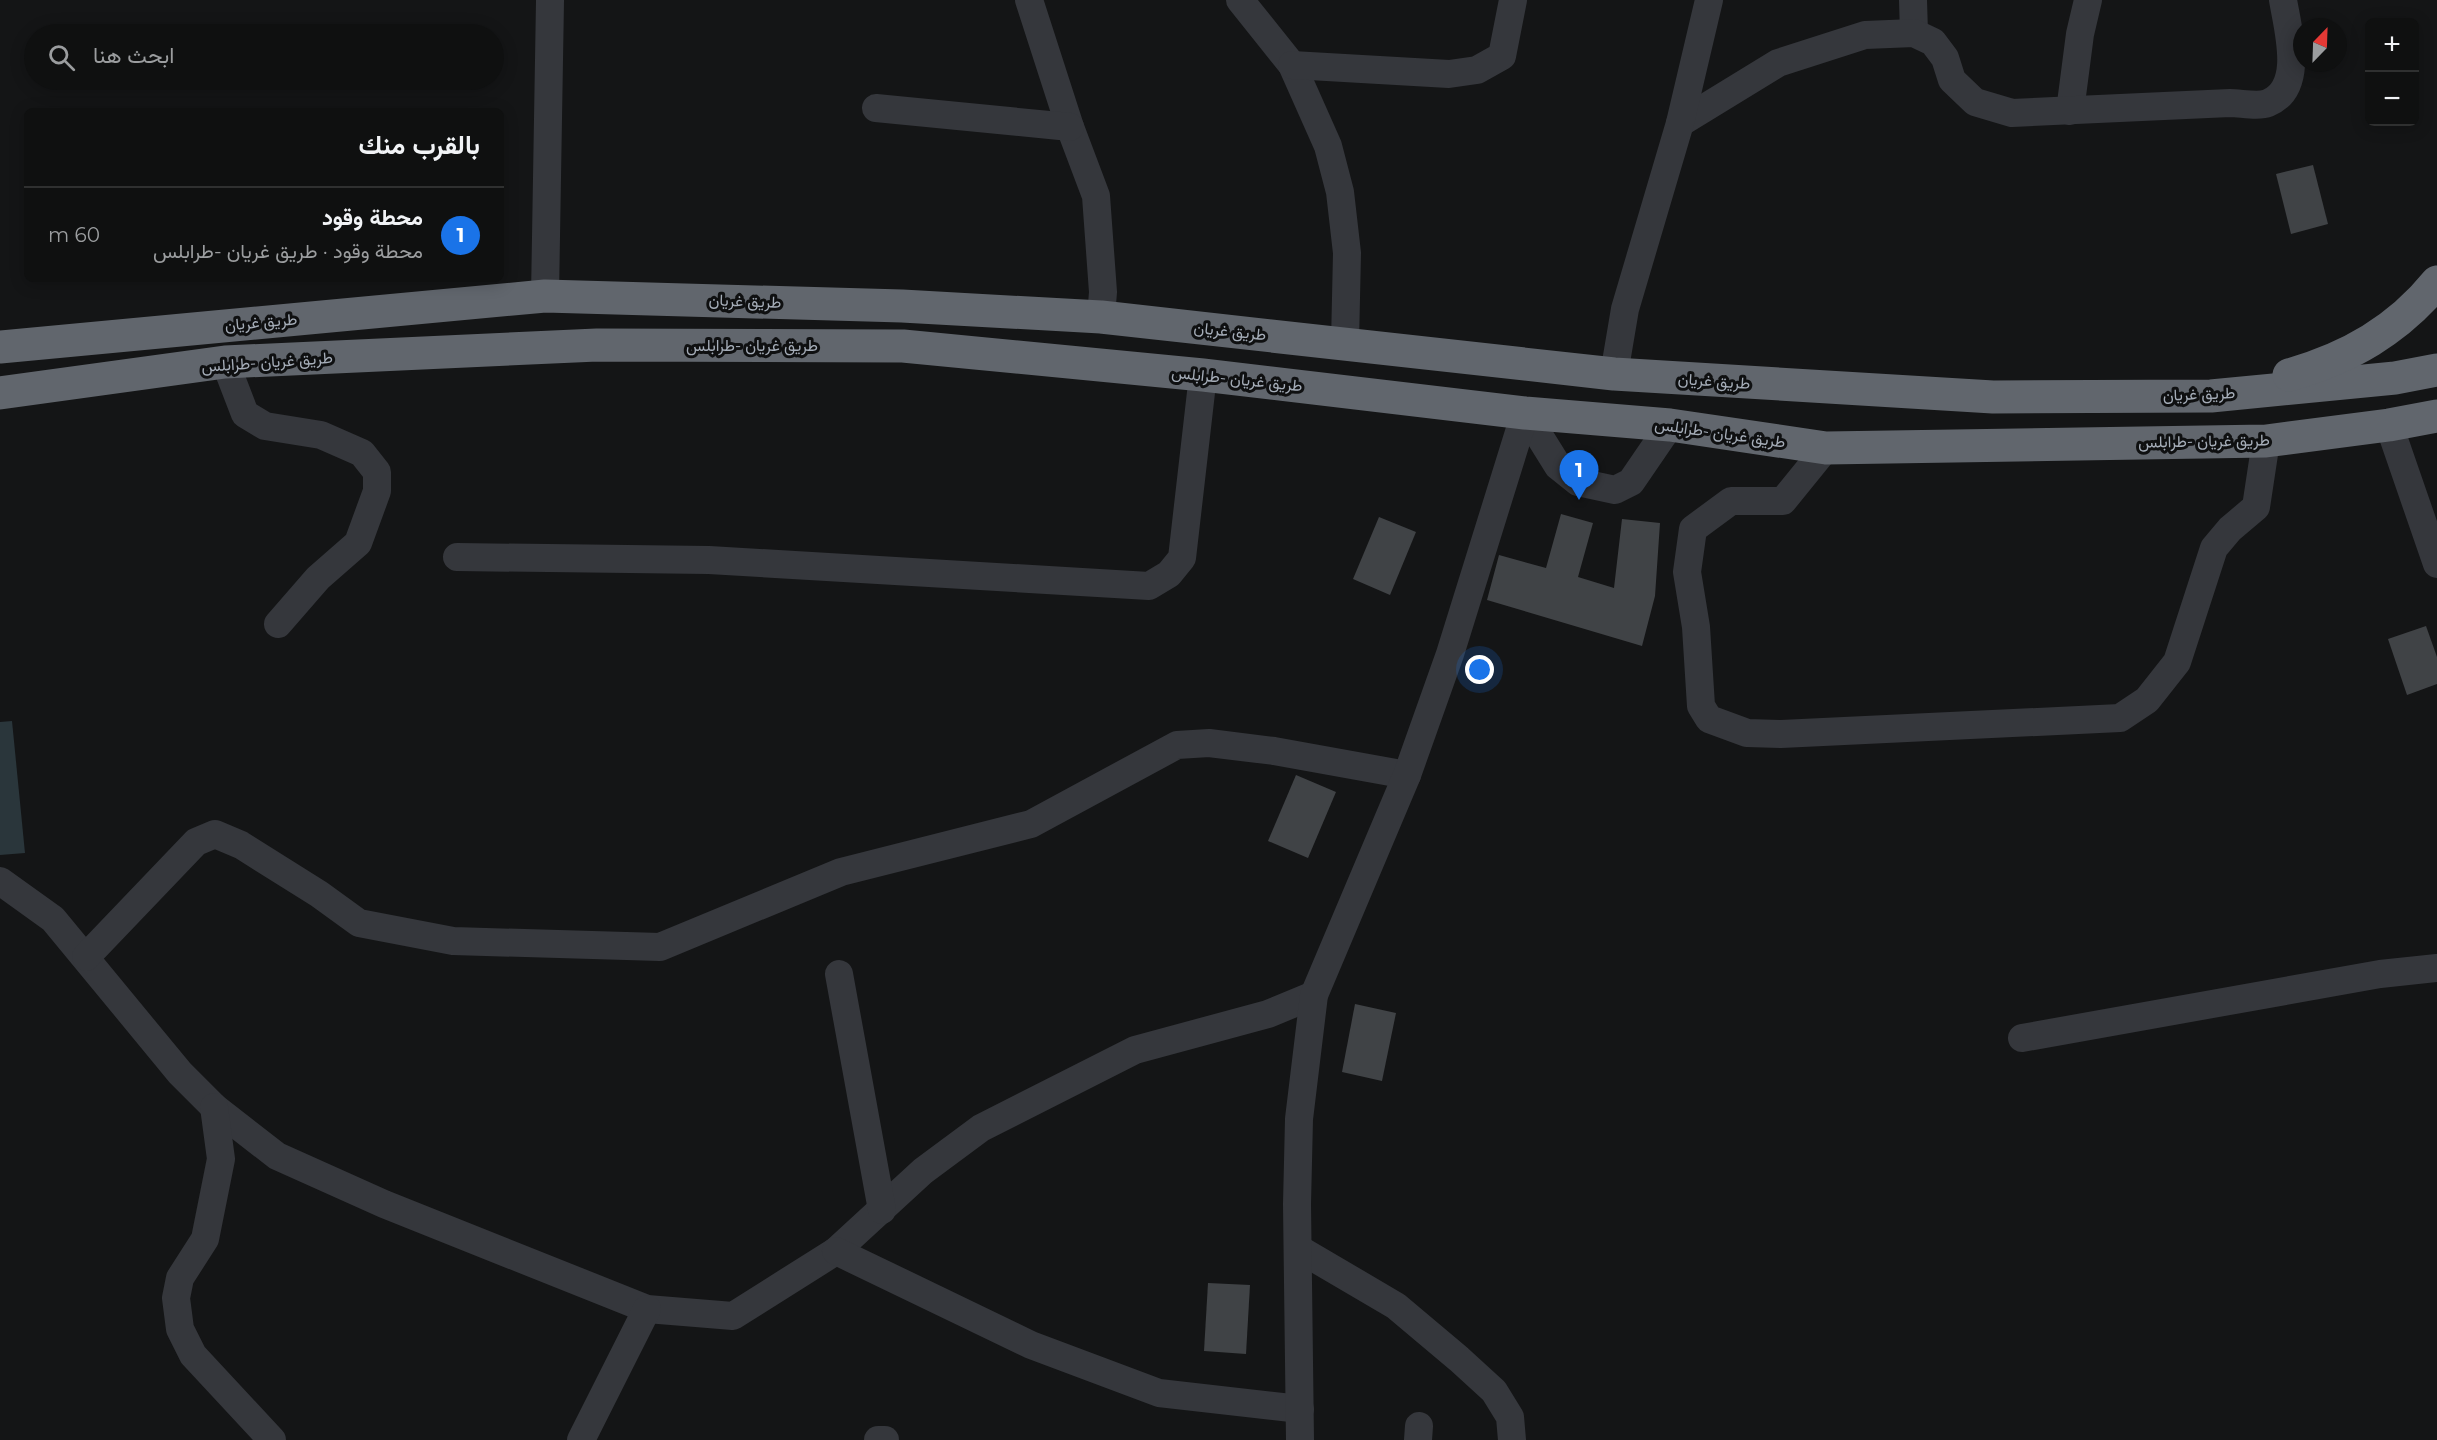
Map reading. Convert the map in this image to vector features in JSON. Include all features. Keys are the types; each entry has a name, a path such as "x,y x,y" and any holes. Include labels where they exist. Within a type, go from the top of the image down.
{"highway":[{"path":"2211,396 2316,367 2354,351 2388,330 2419,304 2437,282"},
{"name":"طريق غريان","path":"11,345 545,296 902,306 1101,317 1614,374 1993,397 2211,396 2395,378 2437,370"},
{"name":"طريق غريان -طرابلس","path":"0,393 225,362 597,345 892,346 1203,375 1525,413 1670,425 1826,448 2266,441 2389,425 2437,416"}],"street":[{"path":"1029,0 1070,127 1096,196 1103,292 1101,317"},
{"path":"1240,0 1292,65 1328,146 1340,192 1347,253 1345,343"},
{"path":"1292,65 1449,74 1477,70 1502,56 1513,0"},
{"path":"1614,374 1625,309 1680,123 1709,0"},
{"path":"1913,0 1914,33"},
{"path":"2070,111 2080,34 2088,0"},
{"path":"1680,123 1778,63 1865,36 1914,33 1933,42 1945,58 1952,80 1976,102 2012,113 2230,103 2267,104 2284,92 2291,70 2289,33 2283,0"},
{"path":"545,296 550,1"},
{"path":"876,108 1070,127"},
{"path":"225,362 245,414 265,426 321,435 362,453 377,472 377,491 358,543 318,578 279,624"},
{"path":"457,557 709,560 1149,586 1168,574 1182,558 1203,375"},
{"path":"1525,413 1558,466 1578,482 1615,490 1631,482 1670,425"},
{"path":"1300,1440 1297,1204 1299,1119 1314,995 1407,775 1450,654 1525,413"},
{"path":"2389,425 2437,564"},
{"path":"1826,448 1783,501 1731,501 1693,529 1687,572 1696,627 1701,706 1709,719 1747,733 1780,734 2120,718 2147,700 2177,662 2214,548 2230,529 2256,507 2266,441"},
{"path":"86,957 196,842 215,834 241,844 319,894 359,923 453,941 660,947 841,872 1031,824 1177,745 1209,743 1252,748 1407,775"},
{"path":"0,881 53,920 180,1073 214,1107 278,1156 384,1204 647,1309 733,1316 836,1251 923,1171 981,1128 1135,1050 1268,1014 1314,995"},
{"path":"2022,1038 2380,974 2437,968"},
{"path":"839,974 882,1210"},
{"path":"214,1107 221,1159 205,1239 180,1278 176,1298 180,1329 193,1355 272,1440"},
{"path":"1299,1249 1396,1306 1459,1359 1494,1391 1510,1417 1512,1440"},
{"path":"836,1251 1031,1345 1159,1393 1300,1409"},
{"path":"581,1440 647,1309"},
{"path":"878,1440 885,1440"}],"shaded area":[{"path":"12,721 25,853 0,855 0,722"}],"building":[{"path":"2313,165 2328,224 2291,234 2276,174"},
{"path":"1561,514 1593,523 1578,577 1614,588 1622,519 1660,523 1655,596 1642,646 1487,600 1499,555 1546,568"},
{"path":"1379,517 1416,532 1390,595 1353,579"},
{"path":"2426,626 2437,657 2437,684 2407,695 2388,639"},
{"path":"1296,775 1336,792 1308,858 1268,841"},
{"path":"1355,1004 1396,1013 1382,1081 1342,1072"},
{"path":"1208,1283 1250,1285 1246,1354 1204,1351"}],"place":[{"name":"محطة وقود","path":"1579,500"}]}
